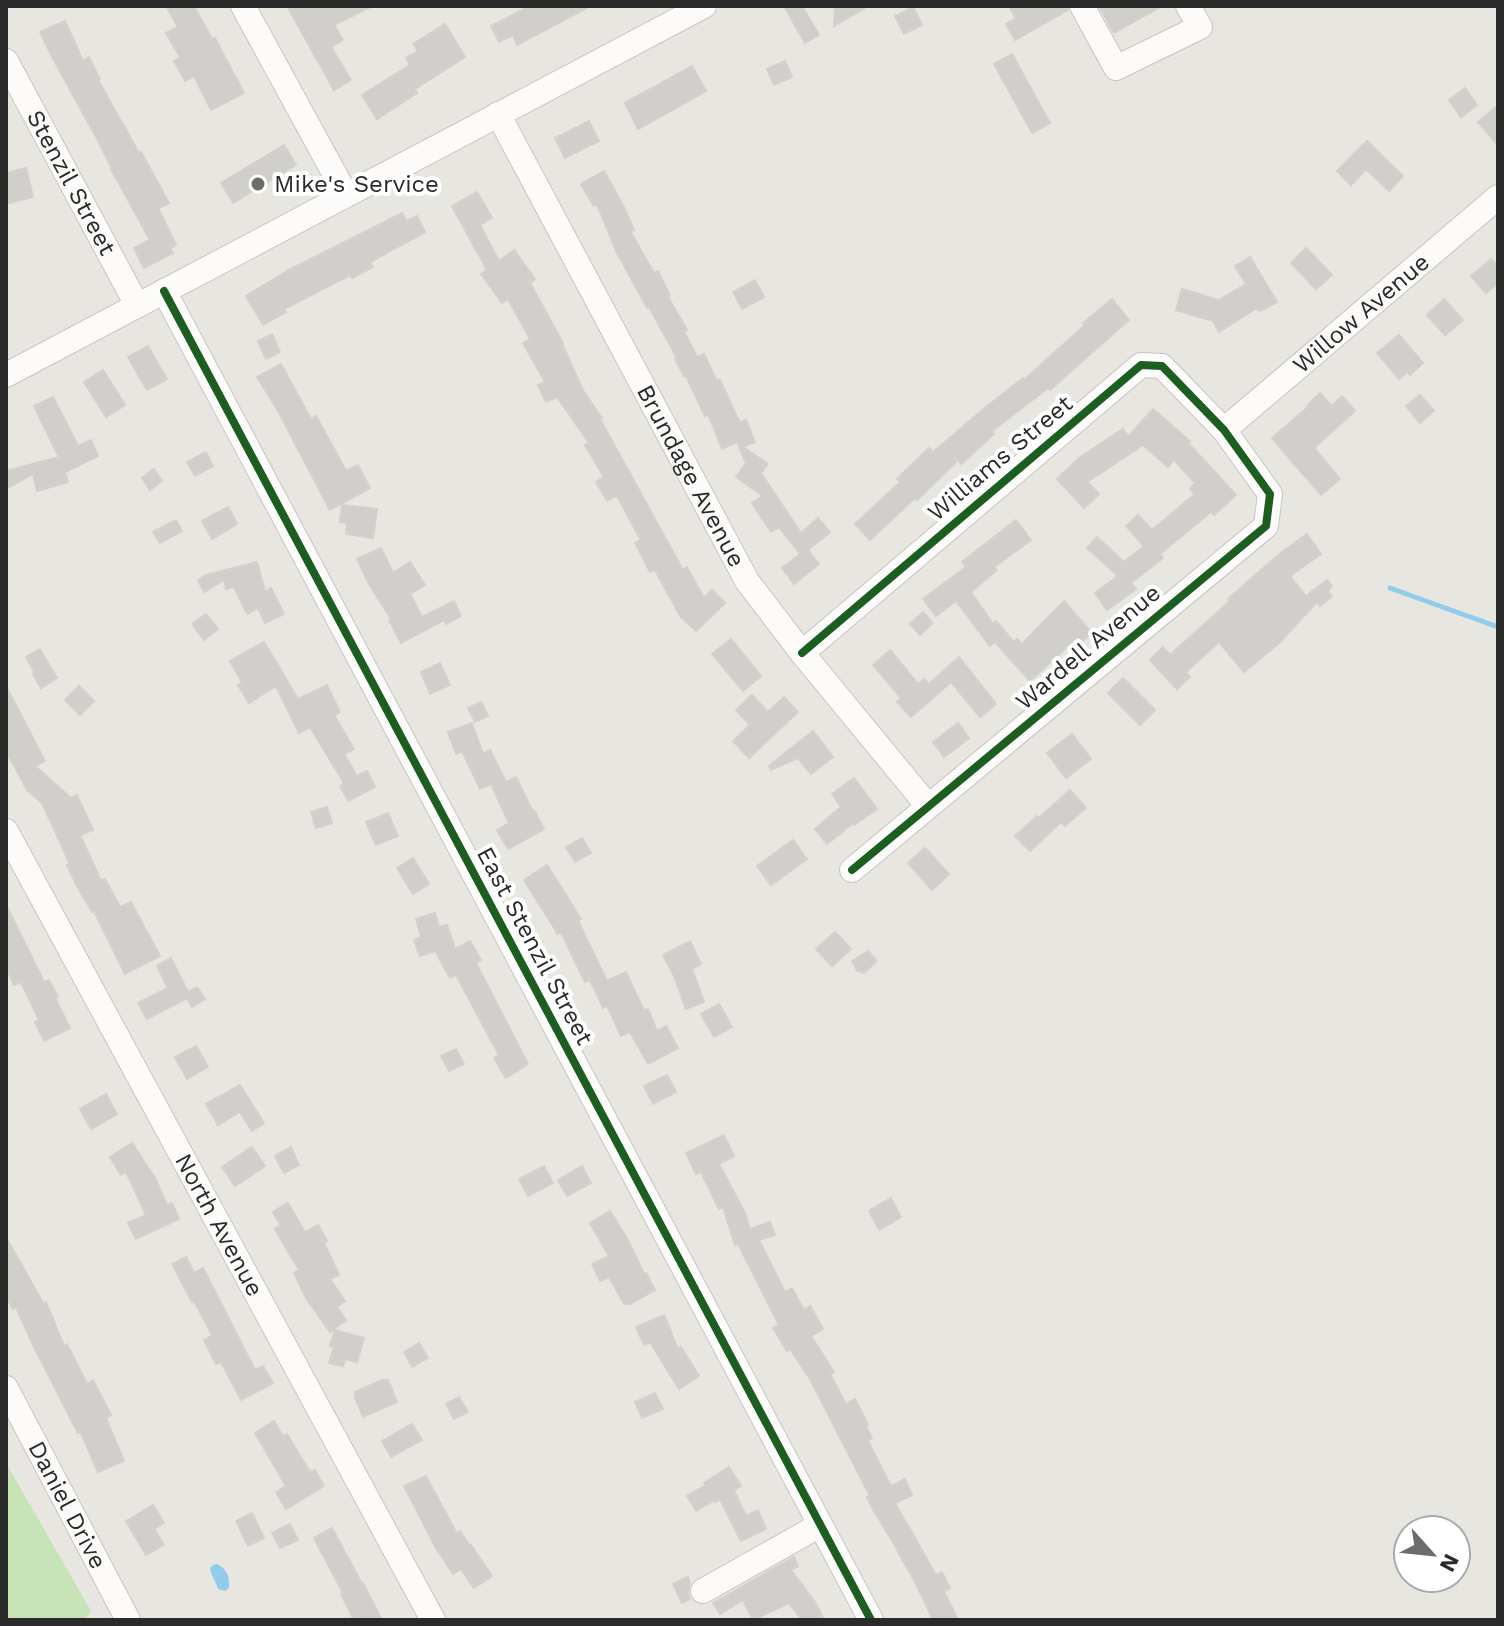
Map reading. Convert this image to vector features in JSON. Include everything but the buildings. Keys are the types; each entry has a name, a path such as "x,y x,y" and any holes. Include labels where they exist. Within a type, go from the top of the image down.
{"street":[{"path":"243,6 346,195"},
{"path":"6,375 704,6"},
{"path":"1082,6 1116,68 1198,13"},
{"name":"Stenzil Street","path":"6,61 137,305"},
{"name":"Brundage Avenue","path":"498,114 747,581 928,806"},
{"name":"Willow Avenue","path":"1224,430 1498,197"},
{"name":"East Stenzil Street","path":"164,291 871,1620"},
{"name":"Williams Street","path":"802,653 1141,365 1162,366 1224,430"},
{"name":"Wardell Avenue","path":"852,870 1266,526 1270,494 1224,430"},
{"name":"North Avenue","path":"6,831 433,1620"},
{"name":"Daniel Drive","path":"6,1388 128,1620"},
{"path":"703,1591 820,1525"}],"green space":[{"path":"6,1463 91,1611 85,1620 6,1620"}],"water":[{"path":"217,1564 228,1577 229,1588 225,1591 218,1589 210,1568"}],"waterway":[{"path":"1390,588 1498,627"}],"cycle path":[{"path":"164,291 871,1620"},
{"path":"802,653 1141,365 1162,366 1224,430 1270,494 1266,526 852,870"}],"place":[{"name":"Mike's Service","path":"258,184"}]}
